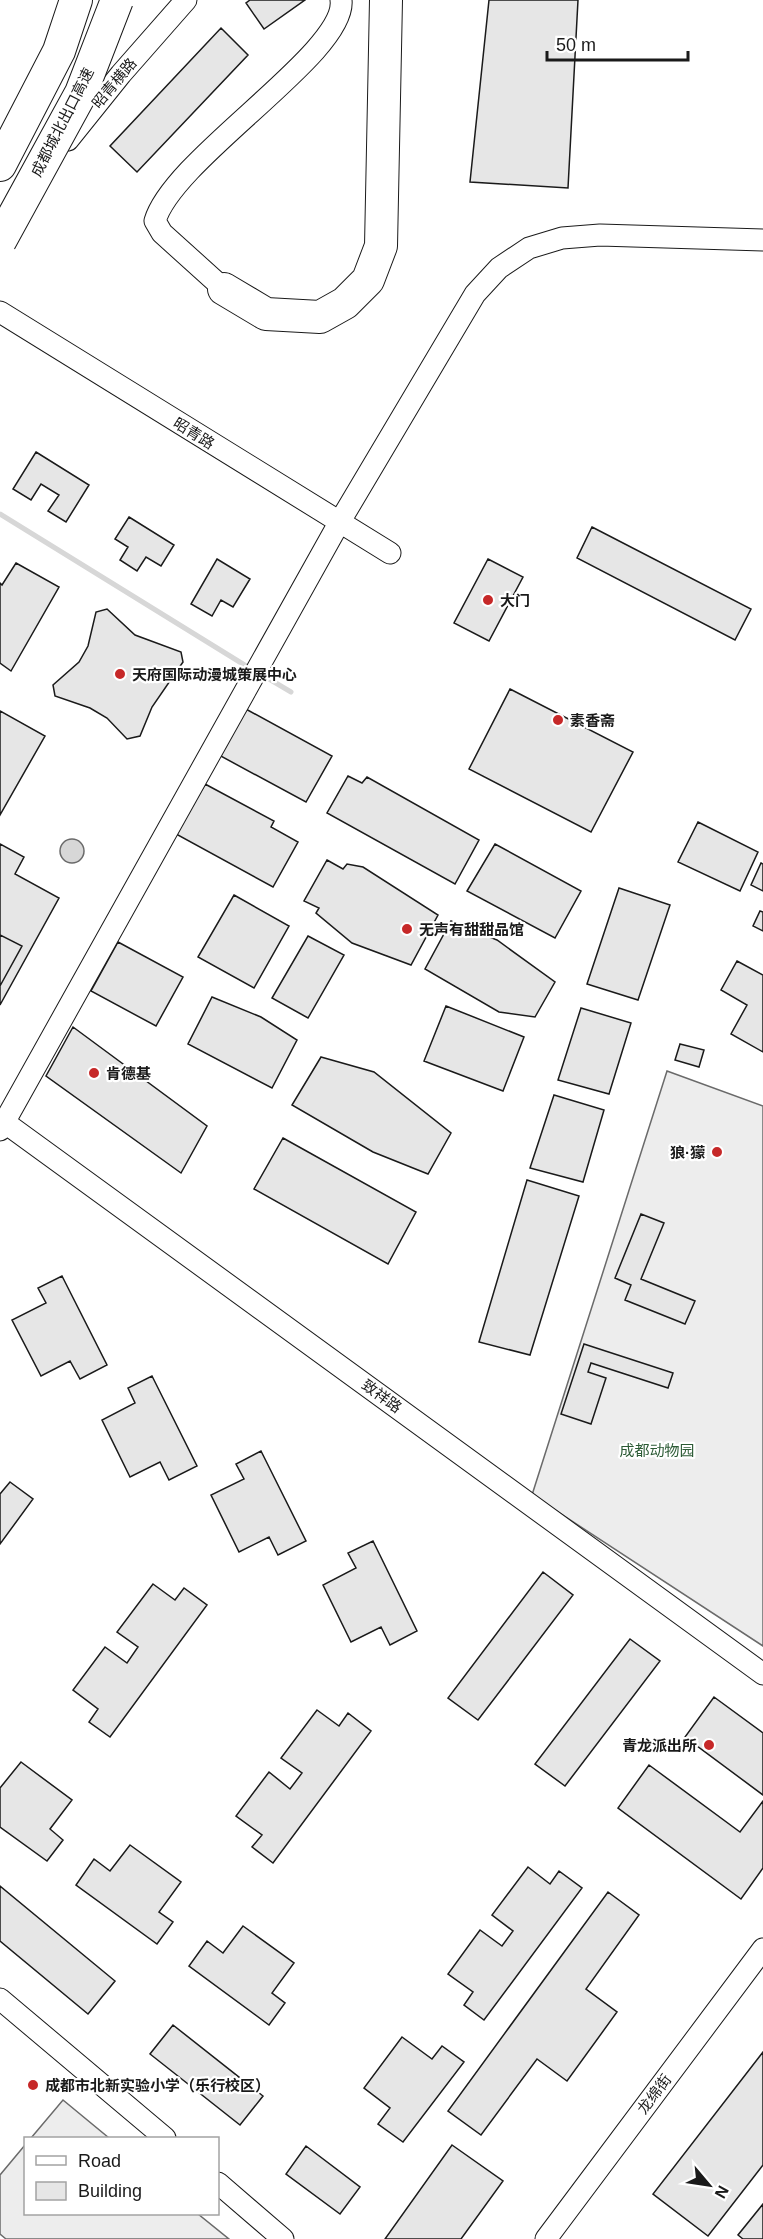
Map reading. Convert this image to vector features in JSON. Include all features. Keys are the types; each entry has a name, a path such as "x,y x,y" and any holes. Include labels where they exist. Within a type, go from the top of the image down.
{"highway":[{"path":"59,51 66,0"},
{"path":"0,165 59,51 76,0"},
{"name":"成都城北出口高速","path":"0,241 81,93 117,0"},
{"path":"81,93 128,0"},
{"path":"224,290 266,314 320,316 345,303 368,280 381,246 386,0"}],"street":[{"name":"昭青横路","path":"0,225 121,74 186,0"},
{"path":"224,290 162,233 155,221 159,207 207,154 330,35 342,8 341,0"},
{"path":"2,1124 339,523 475,294 506,263 529,248 562,238 600,236 763,240"},
{"name":"昭青路","path":"0,312 339,523 390,552"},
{"name":"致祥路","path":"2,1124 763,1674"},
{"name":"龙绵街","path":"546,2239 763,1949"},
{"path":"0,1999 163,2137"},
{"path":"219,2184 284,2239"}],"shaded area":[{"path":"72,839 81,842 84,851 81,860 72,863 63,860 60,851 63,842"},
{"name":"成都动物园","path":"667,1071 763,1106 763,1646 532,1495"},
{"path":"63,2100 108,2137 32,2137"},
{"path":"24,2146 24,2215 199,2215 229,2239 6,2239 0,2234 0,2175"}],"building":[{"path":"250,0 305,0 264,29 246,3"},
{"path":"489,0 578,0 568,188 470,182"},
{"path":"221,28 248,55 137,172 110,146"},
{"path":"36,452 89,485 66,522 48,511 59,495 41,484 31,500 13,489"},
{"path":"129,517 174,545 161,566 146,557 137,571 120,560 128,547 115,539"},
{"path":"592,527 751,609 735,640 577,558"},
{"path":"217,559 250,579 233,607 221,600 212,616 191,604"},
{"name":"大门","path":"488,559 523,577 489,641 454,623"},
{"path":"16,563 59,587 11,671 0,663 0,583 2,585"},
{"name":"天府国际动漫城策展中心","path":"107,609 135,635 181,652 183,662 152,707 140,736 127,739 107,718 90,708 55,696 53,685 79,662 88,646 96,612"},
{"path":"510,689 633,752 591,832 469,769"},
{"path":"244,708 332,756 306,802 217,754"},
{"path":"0,711 45,736 0,815"},
{"path":"348,776 362,783 367,777 479,840 455,884 327,813"},
{"path":"205,784 274,821 271,827 298,842 273,887 176,834"},
{"path":"698,822 758,852 740,891 678,862"},
{"path":"0,844 24,857 15,874 59,898 0,1005"},
{"path":"495,844 581,891 555,938 467,891"},
{"path":"327,860 343,869 347,864 363,867 438,915 411,965 352,943 316,913 319,908 304,901"},
{"path":"761,863 763,864 763,891 751,885"},
{"path":"619,888 670,905 638,1000 587,984"},
{"path":"234,895 289,926 254,988 198,957"},
{"path":"760,911 763,912 763,931 753,926"},
{"path":"451,921 497,940 555,982 535,1017 499,1012 425,969"},
{"path":"0,935 22,946 0,986"},
{"path":"308,936 344,955 308,1018 272,998"},
{"path":"118,942 183,977 156,1026 91,991"},
{"path":"737,961 763,975 763,1052 731,1034 747,1005 721,990"},
{"path":"212,997 261,1017 297,1040 272,1088 188,1044"},
{"path":"446,1006 524,1037 503,1091 424,1061"},
{"path":"581,1008 631,1023 609,1094 558,1080"},
{"path":"73,1027 207,1126 181,1173 46,1076"},
{"path":"680,1044 704,1050 699,1067 675,1060"},
{"path":"321,1057 374,1072 451,1133 428,1174 373,1152 292,1105"},
{"path":"554,1095 604,1110 583,1182 530,1168"},
{"path":"283,1138 416,1212 388,1264 254,1189"},
{"path":"527,1180 579,1196 530,1355 479,1342"},
{"path":"641,1214 664,1223 641,1279 695,1301 685,1324 625,1300 631,1285 615,1278"},
{"path":"62,1276 107,1365 80,1379 70,1361 41,1376 12,1320 46,1303 38,1288"},
{"path":"584,1344 673,1373 668,1388 591,1363 588,1372 606,1378 591,1424 561,1414"},
{"path":"152,1376 197,1466 169,1480 160,1462 130,1477 102,1420 135,1403 128,1388"},
{"path":"261,1451 306,1541 278,1555 269,1537 239,1552 211,1495 244,1479 236,1464"},
{"path":"10,1482 33,1499 0,1544 0,1494"},
{"path":"373,1541 417,1631 390,1645 381,1627 351,1642 323,1585 356,1568 348,1553"},
{"path":"543,1572 573,1595 478,1720 448,1698"},
{"path":"153,1584 175,1600 184,1588 207,1605 110,1737 89,1722 98,1709 73,1690 105,1647 127,1663 138,1647 117,1632"},
{"path":"630,1639 660,1661 565,1786 535,1764"},
{"path":"714,1697 763,1733 763,1795 685,1737"},
{"path":"317,1710 339,1726 348,1713 371,1731 273,1863 252,1847 262,1835 236,1816 269,1772 290,1789 302,1773 281,1758"},
{"path":"21,1762 72,1800 50,1829 63,1840 47,1861 0,1827 0,1788"},
{"path":"649,1765 740,1832 763,1801 763,1868 741,1899 618,1808"},
{"path":"130,1845 181,1882 159,1912 173,1922 157,1944 76,1885 94,1859 110,1871"},
{"path":"528,1867 550,1884 559,1871 582,1888 484,2020 464,2005 473,1992 448,1974 480,1930 502,1946 513,1931 492,1915"},
{"path":"0,1886 115,1981 88,2014 0,1941"},
{"path":"608,1892 639,1915 586,1989 617,2012 567,2081 537,2059 481,2135 448,2111"},
{"path":"243,1926 294,1963 272,1993 285,2003 269,2025 189,1966 207,1941 223,1953"},
{"path":"173,2025 263,2096 240,2125 150,2054"},
{"path":"402,2037 432,2059 442,2046 464,2062 403,2142 378,2124 390,2108 364,2088"},
{"path":"763,2052 763,2165 708,2236 653,2194"},
{"path":"452,2145 503,2181 461,2239 385,2239"},
{"path":"306,2146 360,2187 340,2214 286,2174"},
{"path":"763,2204 763,2239 743,2239 738,2235"}],"waterway":[{"path":"0,514 251,669"},
{"path":"259,673 291,692"}],"place":[{"name":"大门","path":"488,600"},
{"name":"天府国际动漫城策展中心","path":"120,674"},
{"name":"素香斋","path":"558,720"},
{"name":"无声有甜甜品馆","path":"407,929"},
{"name":"肯德基","path":"94,1073"},
{"name":"狼·獴","path":"717,1152"},
{"name":"青龙派出所","path":"709,1745"},
{"name":"成都市北新实验小学（乐行校区）","path":"33,2085"}]}
